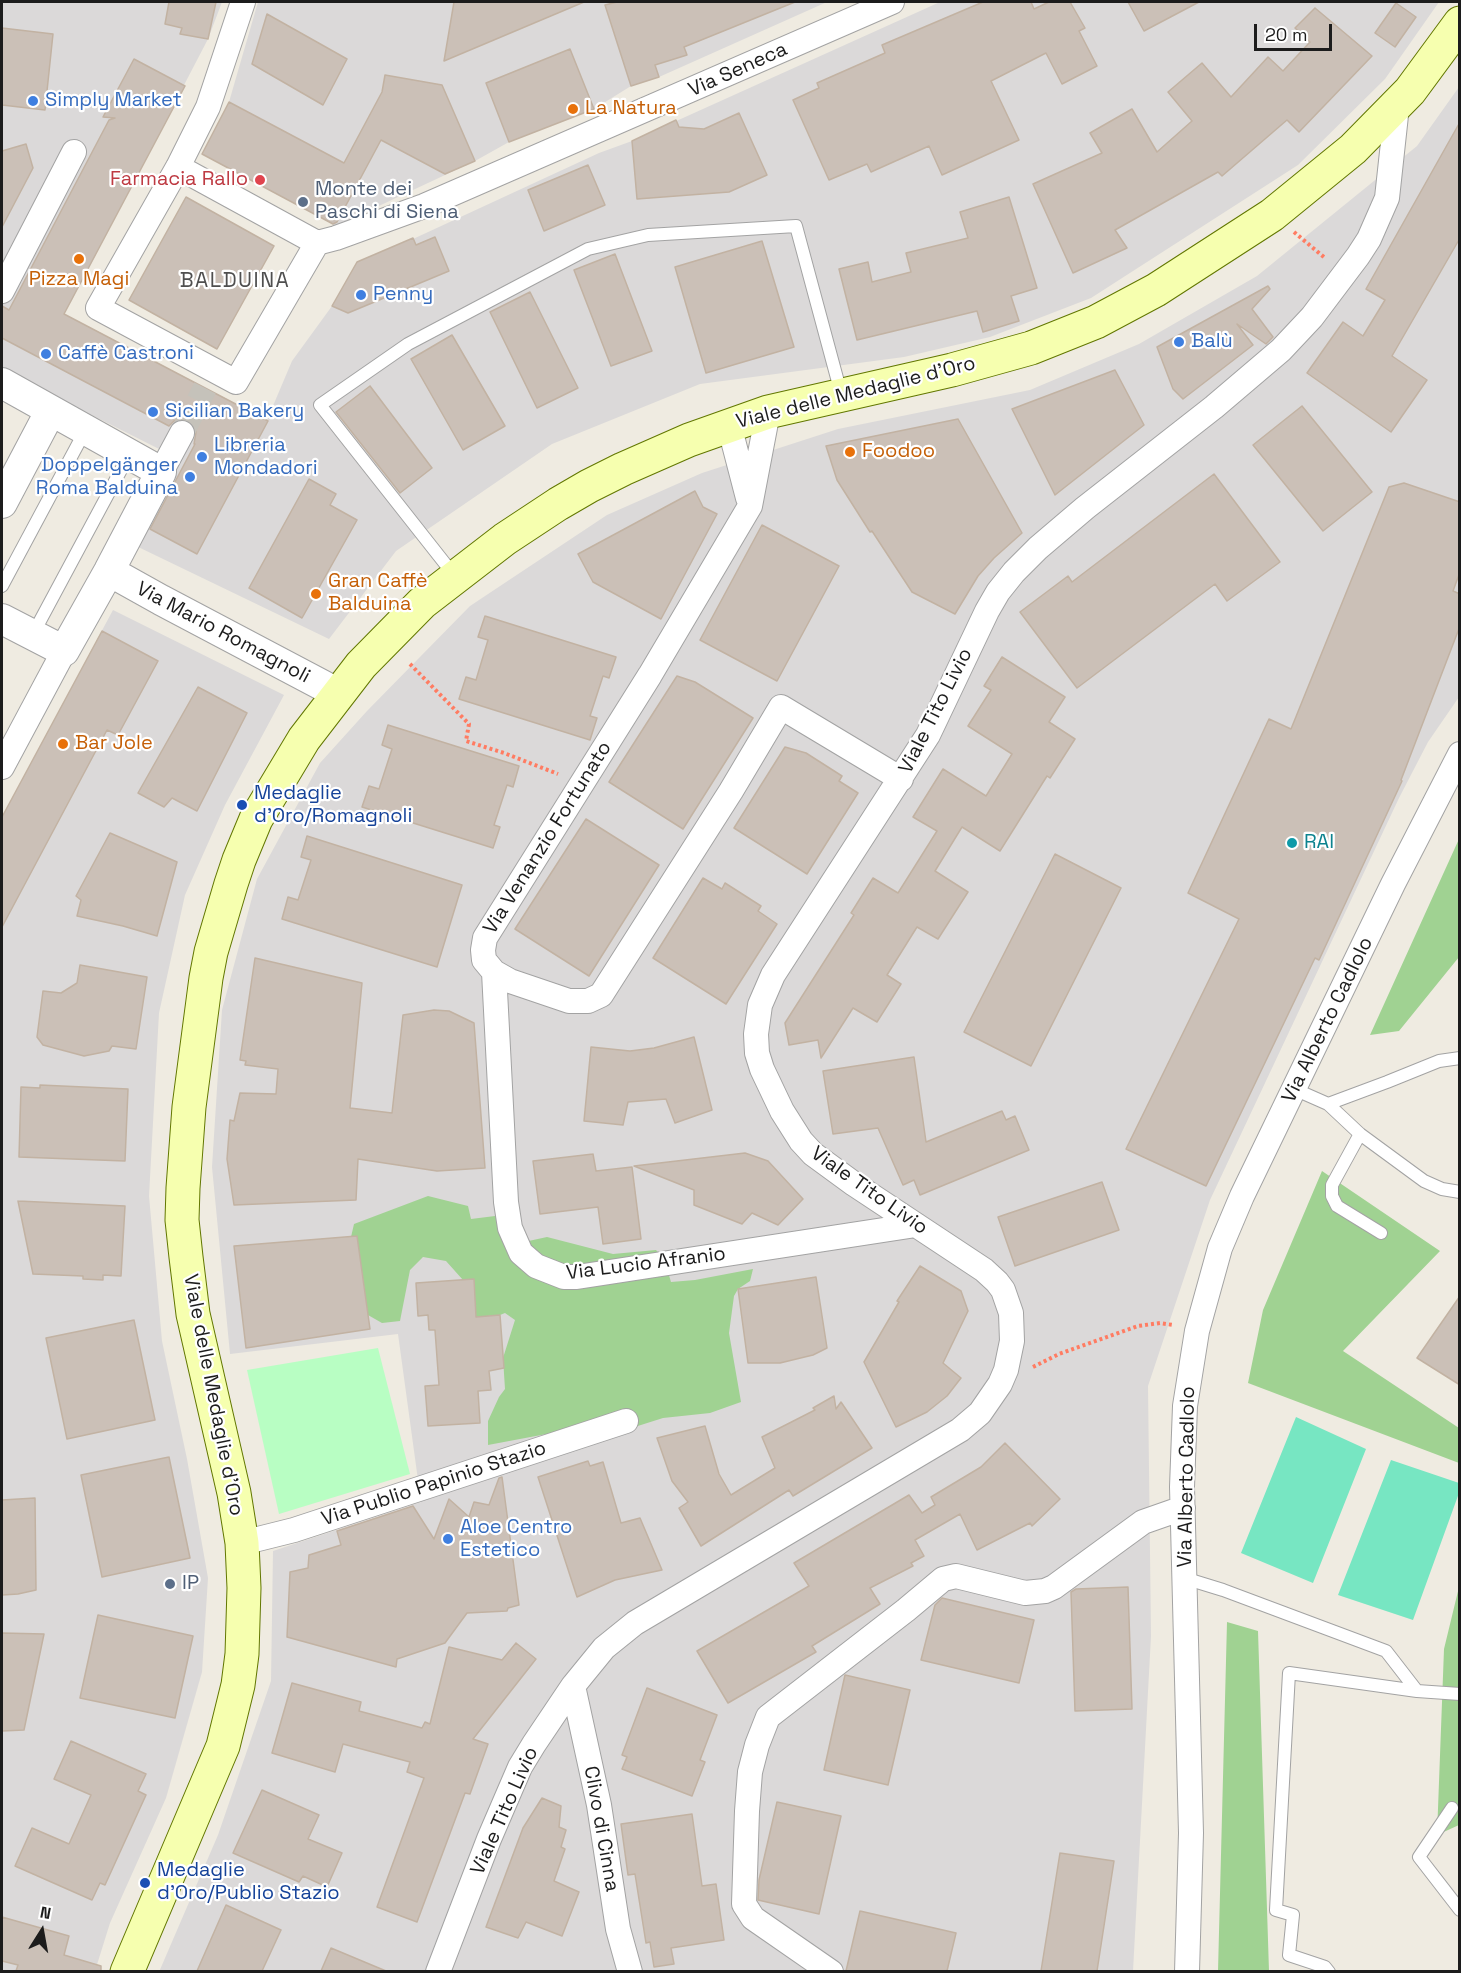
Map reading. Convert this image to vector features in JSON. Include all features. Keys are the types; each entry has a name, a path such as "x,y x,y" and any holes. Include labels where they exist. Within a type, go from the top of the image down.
{"main road":[{"name":"Viale delle Medaglie d'Oro","path":"127,1971 223,1746 238,1685 242,1654 244,1588 242,1543 234,1493 193,1314 182,1220 183,1188 194,1058 211,952 239,860 256,819 304,739 338,693 384,641 422,603 531,521 589,486 651,456 768,412 1031,348 1096,322 1156,290 1272,215 1337,164 1397,106 1460,23"}],"street":[{"path":"178,167 317,243 236,382 210,379 98,308 178,167 208,107 243,2"},
{"name":"Via Seneca","path":"317,243 424,206 892,2"},
{"name":"Viale Tito Livio","path":"438,1971 489,1839 520,1767 573,1686 604,1648 635,1623 960,1430 980,1413 1000,1384 1006,1370 1012,1341 1011,1313 1006,1297 997,1282 984,1270 825,1164 801,1141 791,1128 766,1082 757,1053 756,1034 760,1005 773,975 901,779 938,715 998,592 1038,548 1085,508 1214,407 1281,350 1312,317 1370,239 1387,198 1397,106"},
{"path":"2,291 74,152"},
{"path":"2,383 50,412 161,472"},
{"path":"2,503 50,412"},
{"name":"Via Venanzio Fortunato","path":"494,972 487,965 483,955 486,938 583,784 750,506 768,412"},
{"path":"729,425 750,506"},
{"path":"2,767 182,433"},
{"name":"Via Mario Romagnoli","path":"109,571 338,693"},
{"path":"2,619 64,651"},
{"path":"494,972 527,988 569,1001 588,1001 601,995 731,791 781,707 901,779"},
{"name":"Via Alberto Cadlolo","path":"1187,1971 1191,1833 1183,1508 1185,1406 1197,1331 1215,1265 1242,1196 1393,884 1460,754"},
{"name":"Via Lucio Afranio","path":"494,972 506,1202 510,1228 521,1253 536,1266 554,1275 577,1277 916,1225"},
{"name":"Via Publio Papinio Stazio","path":"242,1543 294,1530 626,1421"},
{"path":"831,1971 753,1918 744,1904 750,1772 768,1717 943,1579 956,1576 1025,1593 1045,1591 1070,1576 1143,1522 1183,1508"},
{"name":"Clivo di Cinna","path":"573,1686 599,1805 618,1929 630,1971"}],"lane":[{"path":"455,576 320,405 408,345 588,249 648,235 796,225 841,394"},
{"path":"2,586 85,431"},
{"path":"33,634 129,455"},
{"path":"1328,1104 1439,1061 1460,1058"},
{"path":"1294,1089 1328,1104 1360,1134 1424,1181 1442,1189 1460,1192"},
{"path":"1360,1134 1332,1185 1332,1196 1337,1206 1381,1233"},
{"path":"1184,1578 1224,1590 1386,1651 1417,1691"},
{"path":"1329,1971 1325,1967 1289,1955 1293,1915 1276,1910 1289,1672 1417,1691 1460,1694"},
{"path":"1452,1808 1419,1857 1460,1910"}],"path":[{"path":"1272,215 1345,274"},
{"path":"410,664 469,724 466,741 504,753 583,784"},
{"path":"1000,1384 1059,1354 1138,1326 1160,1323 1197,1331"}],"shaded area":[{"path":"2,2 222,2 208,39 71,302 61,297 55,309 267,420 292,361 332,306 357,262 413,239 599,153 632,141 940,2 1439,2 1385,79 1298,165 1091,298 990,337 904,357 700,384 552,444 396,551 329,639 132,544 177,458 2,370"},
{"path":"258,2 827,2 659,77 631,86 594,109 509,142 475,161 336,226 202,154 229,102"},
{"path":"1459,87 1459,697 1428,742 1399,798 1210,1200 1148,1386 1151,1636 1133,1971 159,1972 218,1835 271,1681 273,1551 421,1502 398,1334 230,1354 212,1167 222,1010 257,879 320,763 367,711 470,606 607,515 702,473 838,429 1030,390 1139,344 1257,276 1417,146"},
{"path":"113,610 284,695 225,805 185,895 159,1013 149,1196 162,1341 187,1459 208,1578 202,1672 166,1798 110,1923 95,1971 2,1972 2,817"}],"green space":[{"path":"1459,839 1459,957 1399,1031 1370,1035"},
{"path":"1322,1171 1440,1251 1343,1351 1459,1428 1459,1463 1248,1383 1263,1310"},
{"path":"428,1196 468,1206 471,1219 503,1215 522,1224 524,1242 547,1237 613,1254 656,1250 664,1259 671,1282 753,1269 750,1281 738,1289 734,1296 729,1333 741,1402 710,1413 663,1418 622,1431 589,1426 488,1445 488,1421 505,1389 503,1358 515,1320 505,1313 476,1317 473,1279 463,1280 446,1261 423,1257 410,1270 400,1321 382,1323 368,1315 357,1237 351,1237 354,1224"},
{"path":"378,1348 410,1474 279,1514 247,1370"},
{"path":"1296,1417 1366,1449 1313,1583 1241,1553"},
{"path":"1391,1460 1459,1483 1459,1493 1413,1620 1338,1595"},
{"path":"1459,1587 1459,1825 1437,1835 1444,1649"},
{"path":"1227,1622 1258,1631 1269,1971 1218,1971"}],"building":[{"path":"169,2 216,2 208,39 180,34 182,28 165,24"},
{"path":"454,2 584,2 444,61"},
{"path":"617,2 795,2 684,47 687,55 655,65 659,77 631,86 605,5"},
{"path":"983,2 1031,2 1034,9 1049,2 1070,2 1085,28 1079,31 1097,66 1062,84 1046,53 991,81 1019,140 942,175 929,146 871,172 867,164 829,180 793,100 819,88 817,83 885,53 882,45"},
{"path":"1128,2 1199,2 1144,31"},
{"path":"1396,3 1416,17 1395,47 1375,33"},
{"path":"1315,8 1372,56 1299,132 1287,120 1222,176 1218,172 1115,230 1127,248 1073,273 1033,184 1102,153 1090,133 1132,109 1157,152 1192,121 1168,92 1202,63 1231,97 1268,57 1283,71 1310,42 1295,28"},
{"path":"267,14 347,59 323,105 252,64"},
{"path":"2,28 53,34 45,110 2,105"},
{"path":"570,49 594,109 509,142 486,83"},
{"path":"134,59 185,86 64,314 268,421 197,554 150,529 195,444 194,425 188,420 181,419 169,426 2,338 2,306 9,310 109,120 115,118 103,117"},
{"path":"385,75 442,85 475,161 445,174 381,140 337,222 333,224 202,154 229,102 344,163 382,92"},
{"path":"739,113 767,175 729,192 637,199 632,141 676,120 679,127 704,129"},
{"path":"1460,122 1460,238 1392,356 1427,380 1391,432 1307,373 1343,322 1363,336 1385,300 1366,289"},
{"path":"26,144 33,168 2,227 2,151"},
{"path":"588,165 605,205 544,231 528,190"},
{"path":"186,197 274,246 217,349 129,300"},
{"path":"1009,197 1037,288 1011,296 1019,321 983,332 977,311 857,340 839,269 868,262 872,282 911,272 906,253 968,238 960,212"},
{"path":"435,237 449,271 348,313 332,306 357,262 413,238 416,245"},
{"path":"762,241 794,347 706,373 675,267"},
{"path":"615,254 652,351 611,366 574,270"},
{"path":"1268,286 1270,289 1252,309 1273,337 1266,344 1237,324 1253,345 1183,399 1173,389 1157,347"},
{"path":"530,292 578,388 537,408 490,312"},
{"path":"452,335 505,426 463,450 411,359"},
{"path":"1115,370 1144,425 1055,495 1012,409"},
{"path":"370,386 432,468 400,493 336,412"},
{"path":"1302,406 1372,492 1323,531 1253,445"},
{"path":"958,419 1022,533 978,576 955,614 912,592 837,480 826,446"},
{"path":"1214,474 1280,562 1227,601 1215,584 1077,688 1020,612 1068,576 1072,582"},
{"path":"309,479 336,494 330,505 357,520 302,618 249,588"},
{"path":"1404,483 1460,502 1460,572 1453,591 1460,594 1460,626 1402,781 1319,960 1315,958 1206,1186 1126,1149 1239,919 1188,893 1269,719 1291,729 1389,487"},
{"path":"695,491 703,507 717,514 661,619 593,582 578,554"},
{"path":"762,525 839,566 777,681 700,640"},
{"path":"485,616 616,657 609,678 603,676 590,716 597,718 590,740 459,699 466,677 476,680 488,640 478,637"},
{"path":"102,631 158,661 118,735 107,730 2,927 2,817"},
{"path":"1002,657 1065,697 1049,722 1075,739 1050,778 1047,776 1000,851 962,827 935,871 968,892 938,939 917,927 887,975 901,984 877,1022 853,1008 821,1058 818,1040 789,1045 785,1023 854,915 851,913 873,878 898,893 937,831 913,817 943,769 986,796 1012,754 968,726 991,690 984,686"},
{"path":"677,676 695,682 753,718 683,829 609,782"},
{"path":"198,687 247,713 197,811 172,798 164,807 138,793"},
{"path":"388,725 519,766 513,787 507,785 494,825 500,827 493,848 362,807 369,786 379,789 392,749 382,745"},
{"path":"785,747 806,753 842,776 839,781 858,793 807,874 734,828"},
{"path":"586,819 659,865 589,976 515,929"},
{"path":"110,833 177,862 157,936 77,916 81,900 76,896"},
{"path":"307,836 462,885 437,967 282,919 288,897 298,900 311,860 301,857"},
{"path":"1055,854 1121,888 1031,1066 964,1032"},
{"path":"703,878 722,889 725,883 761,906 758,911 777,924 726,1004 653,958"},
{"path":"255,958 362,983 350,1108 392,1113 403,1015 434,1010 449,1011 474,1023 485,1168 437,1171 358,1159 356,1200 234,1205 227,1159 230,1120 234,1121 240,1093 276,1094 278,1069 245,1065 246,1061 240,1060"},
{"path":"80,965 147,977 136,1049 112,1046 109,1051 84,1056 43,1045 37,1037 43,991 61,993 77,983"},
{"path":"694,1037 712,1110 675,1123 666,1099 628,1102 623,1125 584,1121 591,1047 630,1051 654,1048"},
{"path":"914,1057 926,1142 1002,1111 1006,1120 1015,1116 1029,1150 920,1195 914,1180 903,1185 878,1128 833,1134 823,1071"},
{"path":"40,1085 128,1089 125,1161 19,1157 21,1087 40,1088"},
{"path":"745,1153 768,1161 803,1199 778,1225 752,1213 742,1224 694,1205 694,1190 634,1166"},
{"path":"593,1154 596,1171 632,1167 641,1239 603,1244 598,1207 540,1214 533,1161"},
{"path":"1102,1182 1119,1230 1015,1266 998,1217"},
{"path":"18,1201 125,1206 121,1276 103,1275 103,1280 83,1279 83,1276 33,1274"},
{"path":"357,1236 370,1329 246,1348 234,1246"},
{"path":"920,1266 961,1291 968,1311 943,1363 961,1378 947,1396 927,1412 896,1427 864,1362 899,1302 897,1301"},
{"path":"816,1277 827,1348 813,1355 780,1363 748,1363 738,1289"},
{"path":"474,1279 476,1317 500,1315 504,1368 489,1371 491,1390 478,1391 480,1423 428,1426 425,1386 439,1385 435,1330 429,1330 428,1315 418,1316 416,1283"},
{"path":"1460,1296 1460,1385 1417,1358"},
{"path":"134,1320 155,1420 67,1439 46,1338"},
{"path":"834,1396 836,1409 841,1402 872,1448 793,1496 789,1490 701,1546 679,1508 688,1502 672,1481 657,1438 705,1426 719,1474 731,1495 775,1468 762,1437 815,1410 813,1408"},
{"path":"1005,1443 1060,1499 1032,1526 1030,1523 977,1550 960,1514 915,1540 924,1556 911,1563 913,1566 870,1588 880,1604 812,1646 816,1652 728,1703 697,1651 809,1586 794,1563 909,1495 922,1513 935,1505 931,1497 981,1467"},
{"path":"169,1457 190,1558 102,1577 81,1475"},
{"path":"588,1461 590,1466 603,1462 621,1523 640,1518 662,1570 615,1580 577,1597 538,1477"},
{"path":"502,1477 519,1605 508,1608 507,1611 467,1613 445,1643 397,1659 396,1667 287,1637 290,1572 308,1568 309,1555 341,1545 337,1531 413,1506 434,1539 449,1499 469,1517 474,1502 489,1505 499,1478"},
{"path":"35,1498 36,1590 2,1595 2,1500"},
{"path":"1128,1587 1132,1709 1075,1711 1071,1592 1076,1589"},
{"path":"942,1598 1034,1620 1019,1683 921,1660 935,1605"},
{"path":"98,1615 193,1636 175,1718 80,1698"},
{"path":"2,1633 44,1634 24,1730 2,1731"},
{"path":"516,1643 536,1659 473,1739 488,1744 470,1794 465,1793 417,1922 377,1907 424,1778 407,1772 410,1762 343,1744 335,1772 272,1753 292,1683 361,1702 359,1711 422,1728 425,1722 430,1724 449,1647 502,1660"},
{"path":"845,1675 910,1690 888,1785 824,1770"},
{"path":"647,1688 717,1715 700,1760 705,1762 692,1796 622,1769 627,1757 622,1755"},
{"path":"71,1741 146,1774 138,1791 146,1795 105,1885 100,1883 92,1900 15,1866 32,1828 69,1844 91,1795 54,1779"},
{"path":"262,1790 319,1815 308,1839 342,1853 327,1887 303,1876 299,1882 233,1853"},
{"path":"542,1798 561,1806 559,1827 566,1830 561,1847 565,1849 554,1881 579,1892 562,1936 526,1922 518,1938 486,1927 523,1828"},
{"path":"777,1802 841,1816 819,1914 758,1900 759,1880"},
{"path":"692,1814 702,1886 716,1884 724,1940 671,1948 674,1964 654,1967 650,1942 646,1943 635,1874 628,1875 621,1824"},
{"path":"1060,1853 1114,1861 1097,1971 1041,1971"},
{"path":"226,1905 281,1930 262,1971 197,1971"},
{"path":"860,1911 956,1933 947,1971 846,1971"},
{"path":"2,1917 69,1936 64,1955 101,1966 101,1971 16,1971 18,1965 2,1961"},
{"path":"331,1948 386,1971 321,1971"}],"tunnel":[{"path":"182,433 205,388"}],"place":[{"name":"Simply Market","path":"33,101"},
{"name":"La Natura","path":"573,109"},
{"name":"Farmacia Rallo","path":"260,180"},
{"name":"Monte dei Paschi di Siena","path":"303,202"},
{"name":"Pizza Magi","path":"79,259"},
{"name":"Penny","path":"361,295"},
{"name":"Balù","path":"1179,342"},
{"name":"Caffè Castroni","path":"46,354"},
{"name":"Sicilian Bakery","path":"153,412"},
{"name":"Foodoo","path":"850,452"},
{"name":"Libreria Mondadori","path":"202,457"},
{"name":"Doppelgänger Roma Balduina","path":"190,477"},
{"name":"Gran Caffè Balduina","path":"316,594"},
{"name":"Bar Jole","path":"63,744"},
{"name":"Medaglie d'Oro/Romagnoli","path":"242,805"},
{"name":"RAI","path":"1292,843"},
{"name":"Aloe Centro Estetico","path":"448,1539"},
{"name":"IP","path":"170,1584"},
{"name":"Medaglie d'Oro/Publio Stazio","path":"145,1883"}],"district":[{"name":"BALDUINA","path":"235,281"}]}
